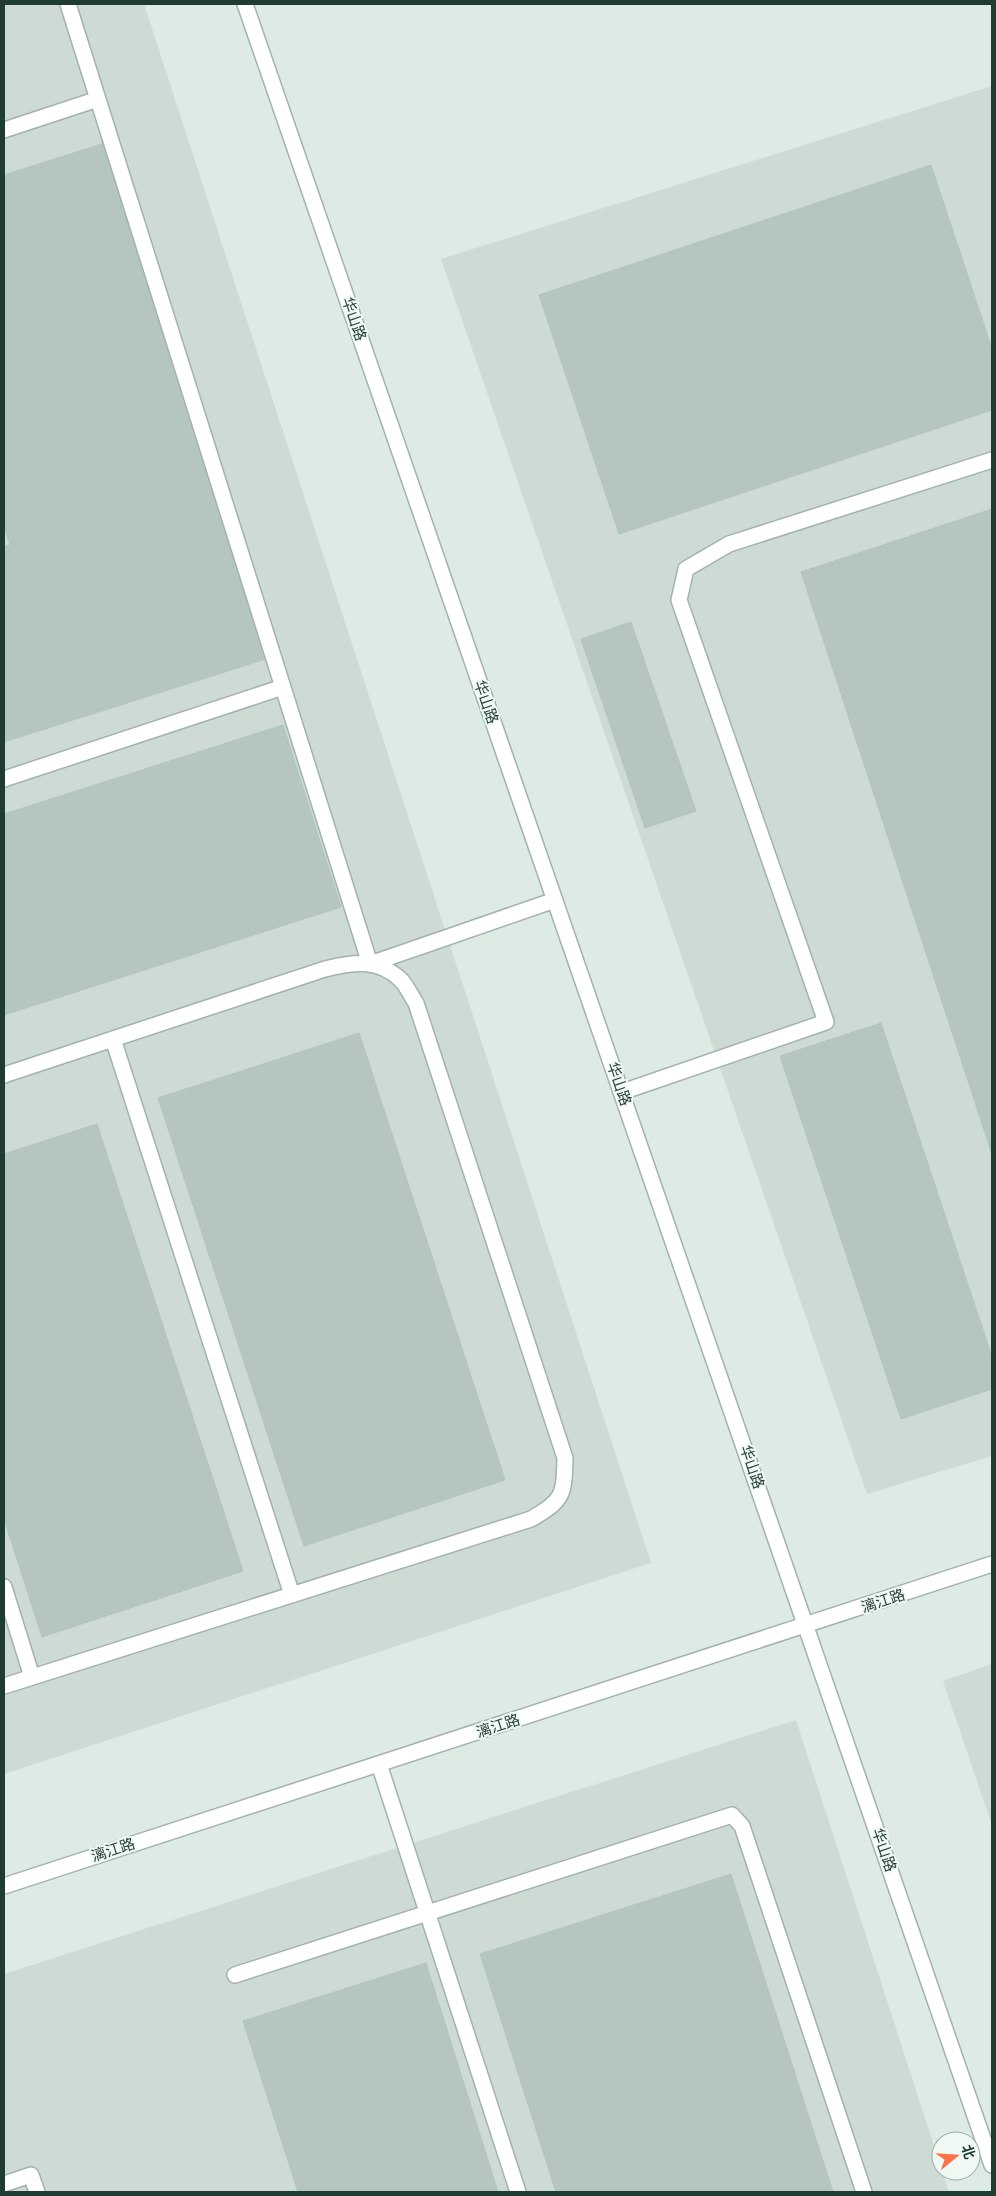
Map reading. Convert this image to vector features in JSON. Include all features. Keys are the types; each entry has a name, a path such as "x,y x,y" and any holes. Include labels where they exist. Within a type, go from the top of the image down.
{"street":[{"path":"68,4 370,964"},
{"name":"华山路","path":"245,4 992,2165"},
{"path":"4,130 98,99"},
{"path":"622,1092 826,1022 679,600 686,570 729,544 992,460"},
{"path":"4,779 283,687"},
{"path":"370,964 555,900"},
{"path":"4,1074 325,969 353,962 381,966 402,981 416,1003 565,1458 564,1489 553,1506 531,1520 4,1686"},
{"path":"113,1038 292,1595"},
{"name":"漓江路","path":"4,1886 807,1626 992,1564"},
{"path":"4,1587 32,1677"},
{"path":"379,1764 518,2192"},
{"path":"235,1975 732,1815 742,1826 864,2192"},
{"path":"4,2184 32,2175 37,2192"}],"shaded area":[{"path":"4,4 144,4 651,1563 4,1774"},
{"path":"992,86 992,1456 867,1494 441,259"},
{"path":"992,1664 992,1825 943,1681"},
{"path":"796,1720 931,2136 931,2181 945,2181 949,2192 4,2192 4,1974"}],"building":[{"path":"105,143 269,658 4,742 4,547 10,545 4,526 4,175"},
{"path":"931,165 992,349 992,410 619,534 539,295"},
{"path":"992,509 992,1154 801,572"},
{"path":"631,622 696,811 645,828 581,639"},
{"path":"283,725 341,907 4,1015 4,814"},
{"path":"881,1023 992,1357 992,1389 901,1419 780,1056"},
{"path":"359,1033 505,1480 304,1546 158,1098"},
{"path":"97,1124 243,1571 42,1637 4,1519 4,1154"},
{"path":"731,1874 833,2192 556,2192 480,1954"},
{"path":"426,1963 498,2192 298,2192 243,2021"}]}
